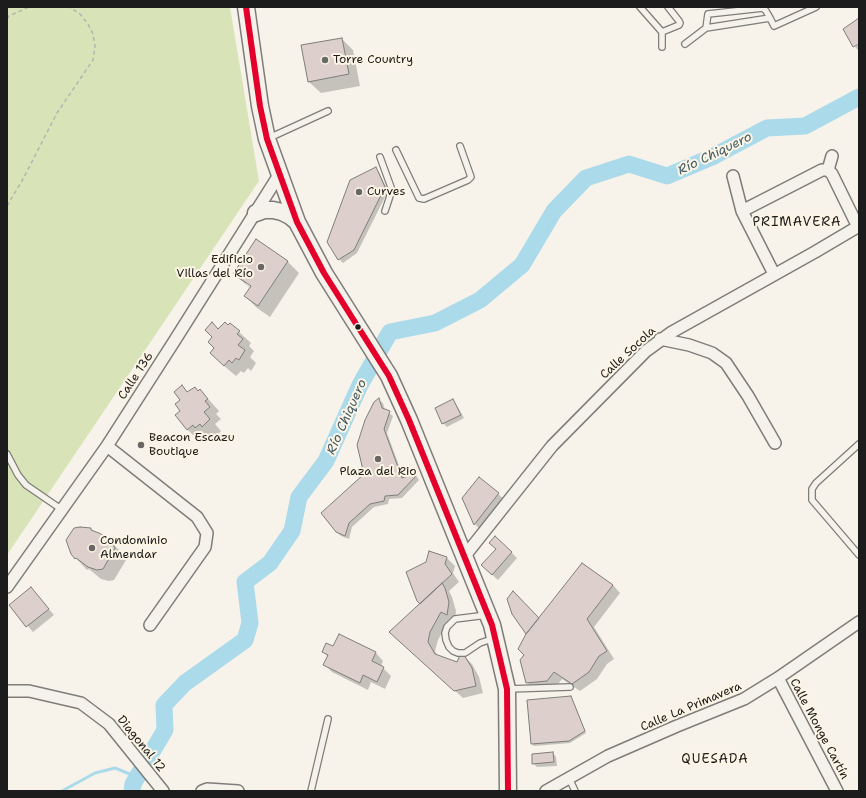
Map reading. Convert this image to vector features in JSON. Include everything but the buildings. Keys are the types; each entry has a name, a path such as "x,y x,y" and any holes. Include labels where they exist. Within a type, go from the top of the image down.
{"main road":[{"path":"246,7 260,106 267,139 297,222 324,273 389,376 409,420 488,615 507,690 508,791"},
{"path":"256,213 264,210 273,210 286,214 297,222"}],"street":[{"path":"828,170 832,156"},
{"path":"742,211 822,170 828,170 832,174 859,226"},
{"name":"Calle 136","path":"7,587 107,446 279,175"},
{"path":"733,176 742,211 774,274"},
{"name":"Calle Socola","path":"464,557 552,446 646,351 660,339 859,226"},
{"path":"660,339 689,345 712,353 726,364 748,396 775,443"},
{"path":"107,446 197,517 208,533 205,547 150,625"},
{"name":"Calle La Primavera","path":"546,791 608,756 744,699 778,678 859,622"},
{"name":"Calle Monge Cartín","path":"778,678 837,791"},
{"name":"Diagonal 12","path":"7,691 29,691 81,703 109,724 138,758 155,782 164,791"},
{"path":"202,791 206,789 238,791"}],"lane":[{"path":"640,7 662,32 662,47"},
{"path":"662,32 679,25 680,23 668,7"},
{"path":"706,28 708,14 763,8 774,26 816,7"},
{"path":"685,44 706,28 770,18"},
{"path":"267,139 328,111"},
{"path":"396,150 419,198 424,199 468,180 471,177 460,146"},
{"path":"380,156 392,190 385,210"},
{"path":"859,444 816,483 812,489 812,500 859,555"},
{"path":"7,454 18,475 26,485 61,509"},
{"path":"488,615 455,619 447,627 444,633 446,640 449,647 453,651 465,653 480,643 495,638"},
{"path":"507,690 570,687"},
{"path":"311,791 328,719"},
{"path":"569,778 575,791"}],"path":[{"path":"7,19 9,16 29,7"},
{"path":"7,206 24,179 57,113 93,60 95,46 93,34 88,24 80,14 69,7"}],"green space":[{"path":"7,7 230,7 259,181 7,555"}],"waterway":[{"name":"Río Chiquero","path":"132,791 133,784 165,730 164,705 185,683 245,640 250,623 245,582 270,563 292,531 299,497 326,461 360,385 390,332 435,323 480,300 522,265 554,211 586,178 629,164 667,176 712,157 767,128 805,126 859,97"},
{"path":"62,791 95,773 115,768 137,777"}],"transit line":[{"path":"246,7 260,106 267,139 297,222 324,273 389,376 409,420 492,625 507,689 508,791"}],"place":[{"name":"Torre Country","path":"325,60"},
{"name":"Curves","path":"359,192"},
{"name":"Edificio Villas del Río","path":"261,267"},
{"name":"Beacon Escazu Boutique","path":"141,445"},
{"name":"Plaza del Rio","path":"378,459"},
{"name":"Condominio Almendar","path":"92,548"}],"district":[{"name":"PRIMAVERA","path":"797,223"},
{"name":"QUESADA","path":"715,760"}]}
